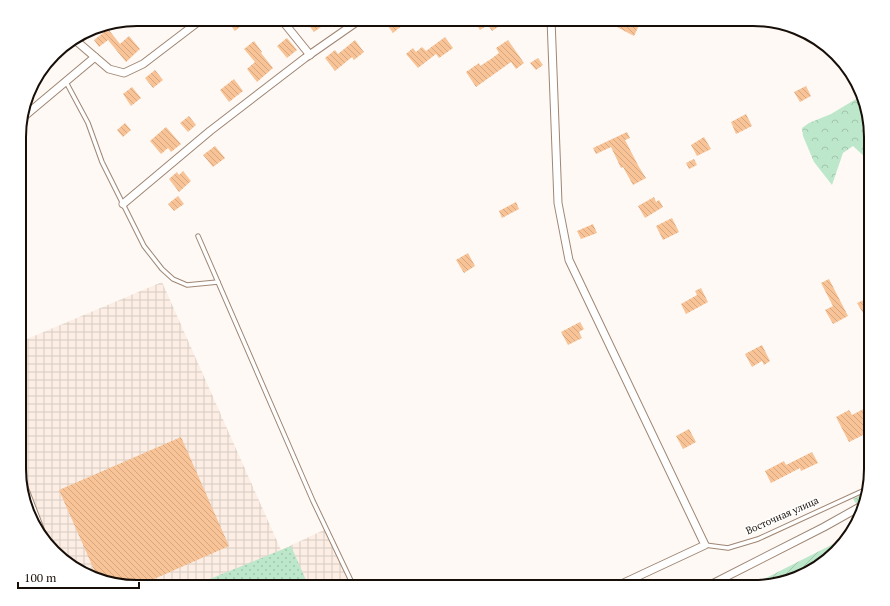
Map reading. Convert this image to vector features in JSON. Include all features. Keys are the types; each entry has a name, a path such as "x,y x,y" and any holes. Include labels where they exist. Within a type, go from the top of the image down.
{"street":[{"path":"78,43 109,69 124,73 143,64 193,26"},
{"path":"287,26 310,55"},
{"path":"123,204 210,131 310,55 352,26"},
{"path":"551,26 558,203 568,260 705,545 630,580"},
{"path":"29,112 95,57"},
{"path":"720,580 856,512"}],"lane":[{"path":"66,81 88,122 102,162 144,246 162,270 173,279 187,285 218,282"},
{"path":"198,236 313,501 351,580"},
{"name":"Восточная улица","path":"705,545 728,548 758,538 862,491"}],"shaded area":[{"path":"162,282 281,550 326,529 350,580 130,580 101,574 88,569 69,557 58,548 41,525 34,512 28,491 26,476 26,339"}],"green space":[{"path":"858,99 864,130 864,156 853,146 843,153 832,185 814,162 803,136 802,128 809,123 831,114"},
{"path":"861,495 857,505 853,499"},
{"path":"837,542 826,553 802,569 782,576 763,579"},
{"path":"291,546 306,580 207,580"}],"building":[{"path":"231,26 241,26 235,31"},
{"path":"309,26 322,26 314,32"},
{"path":"388,26 402,26 393,33"},
{"path":"477,26 486,26 480,30"},
{"path":"489,26 498,27 492,31"},
{"path":"615,26 639,26 634,36"},
{"path":"109,30 120,44 129,36 140,49 126,62 108,40 99,47 94,40"},
{"path":"445,37 453,48 439,58 436,54 418,68 406,54 413,48 416,52 422,47 426,51"},
{"path":"287,38 297,50 287,58 277,46"},
{"path":"355,40 364,52 354,60 352,57 335,71 325,58 335,50 338,54"},
{"path":"508,40 524,63 516,69 511,62 476,87 466,72 479,63 480,66 499,53 496,48"},
{"path":"254,41 273,68 257,82 247,69 255,62 244,49"},
{"path":"538,58 543,65 536,70 530,63"},
{"path":"155,70 163,80 153,88 145,78"},
{"path":"234,79 243,91 229,102 220,90"},
{"path":"806,86 811,96 800,102 794,92"},
{"path":"132,87 141,98 131,106 123,94"},
{"path":"746,114 752,126 736,134 731,122"},
{"path":"189,116 196,125 188,132 180,123"},
{"path":"125,123 131,130 123,137 117,130"},
{"path":"166,127 181,144 171,152 168,148 161,154 150,141"},
{"path":"627,132 630,138 625,140 646,178 633,185 623,167 621,168 611,147 596,154 593,148"},
{"path":"704,137 711,149 697,156 691,145"},
{"path":"215,146 225,158 213,167 203,155"},
{"path":"694,159 697,165 689,169 686,163"},
{"path":"183,171 191,181 179,192 169,179 177,172 179,175"},
{"path":"178,196 184,204 174,211 168,204"},
{"path":"654,197 656,202 659,200 663,207 645,218 638,206"},
{"path":"516,202 519,209 502,218 499,211"},
{"path":"672,218 679,232 663,240 656,226"},
{"path":"593,224 597,233 581,239 577,231"},
{"path":"468,253 475,266 464,273 456,260"},
{"path":"829,279 848,316 833,324 825,310 833,306 821,283"},
{"path":"701,288 708,302 686,314 681,304 697,295 695,291"},
{"path":"864,300 864,312 863,313 857,303"},
{"path":"580,322 584,329 579,332 582,338 568,345 561,332"},
{"path":"762,345 770,361 764,365 762,361 752,367 745,354"},
{"path":"864,409 864,434 849,442 836,417 849,410 852,415"},
{"path":"689,429 696,442 683,449 676,436"},
{"path":"181,437 229,546 152,580 130,580 101,574 95,572 59,490"},
{"path":"812,452 818,463 801,471 800,468 771,483 765,471 784,461 786,465"}]}
